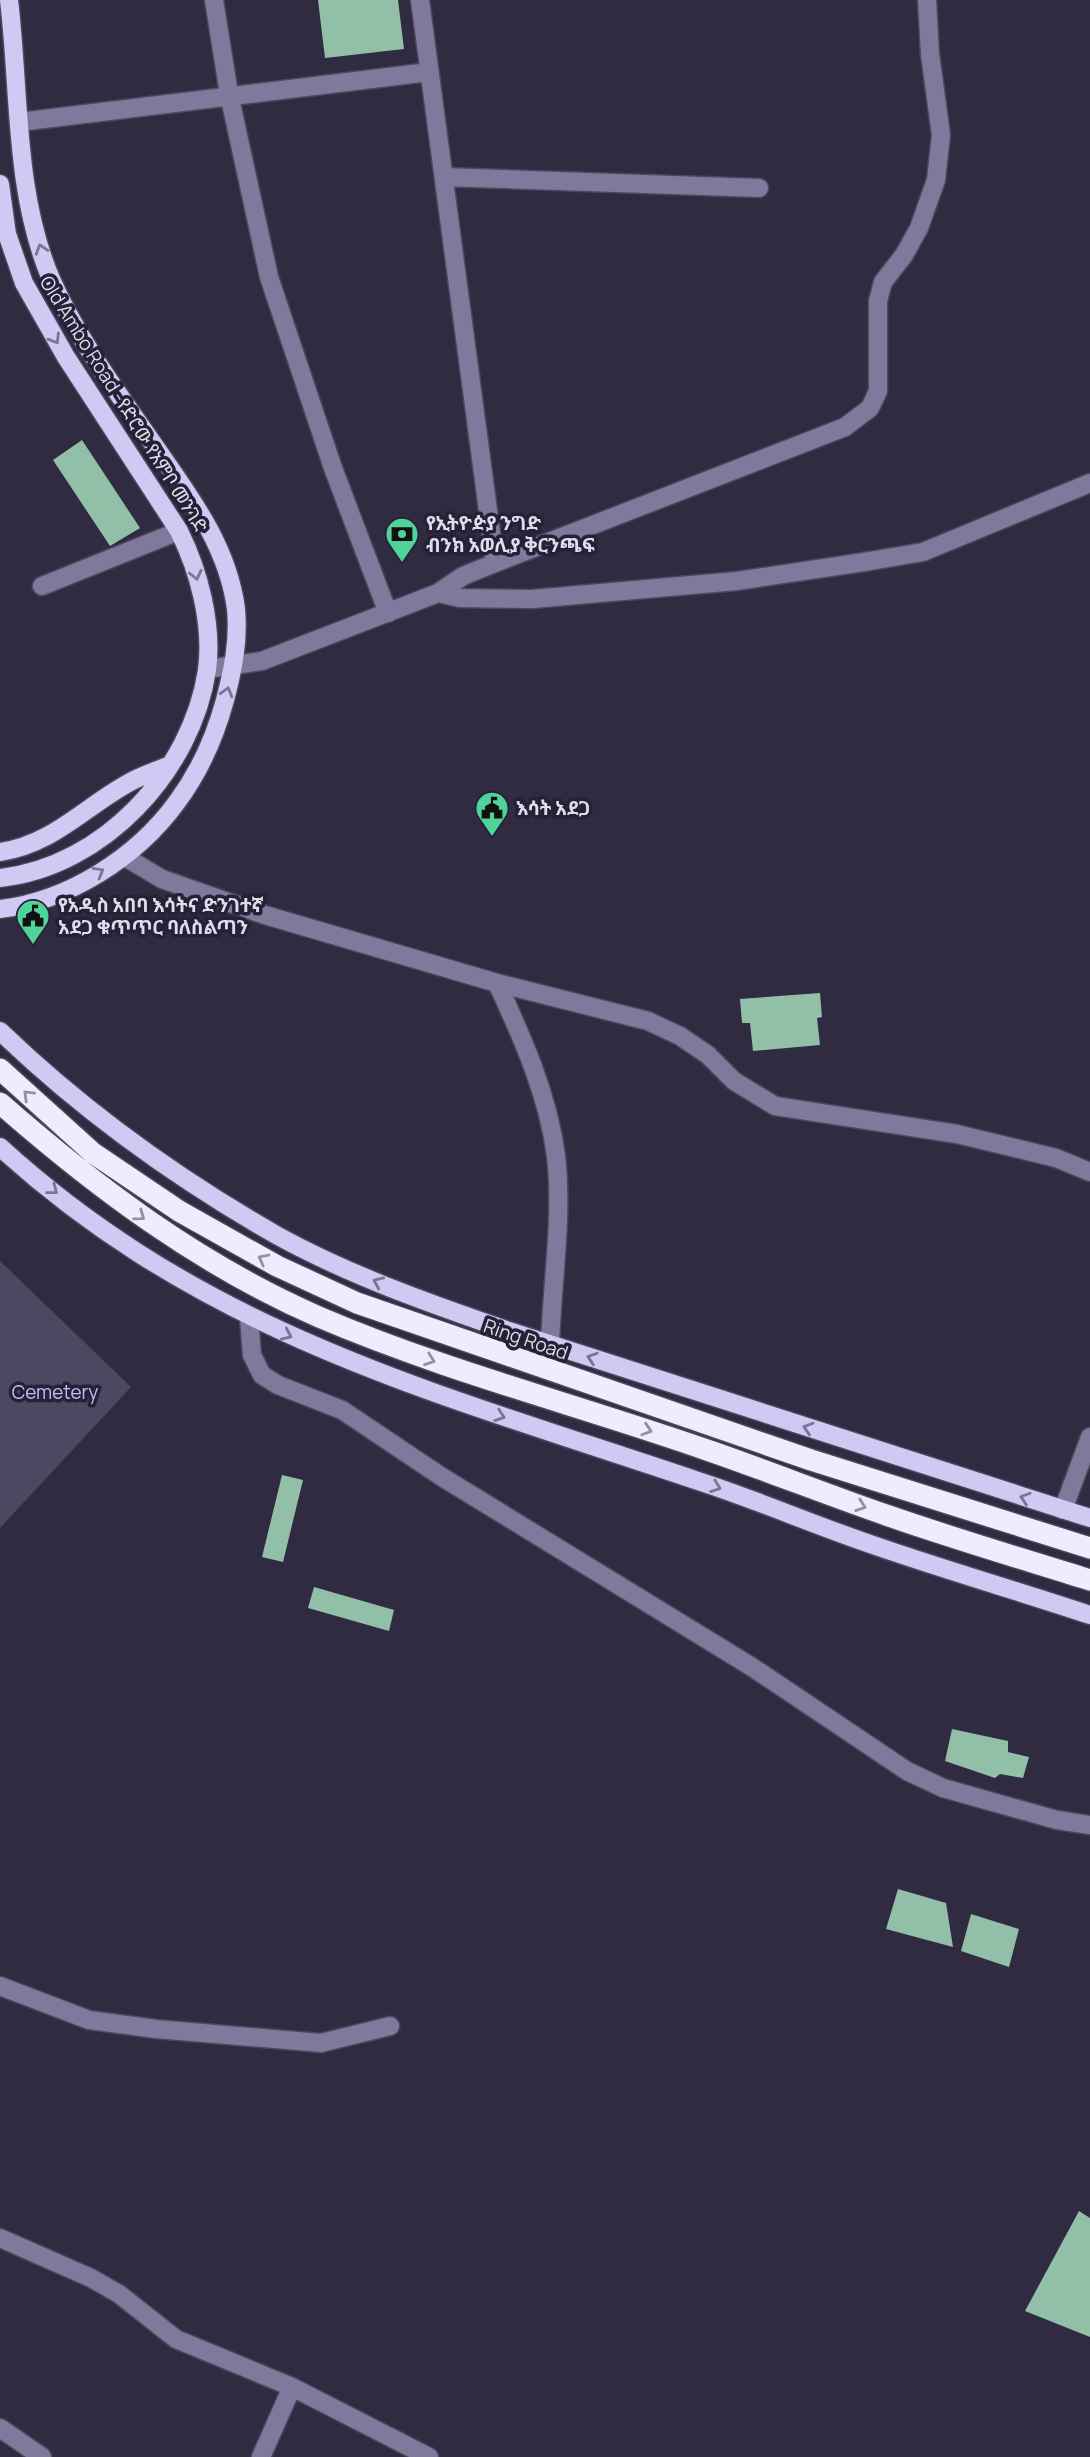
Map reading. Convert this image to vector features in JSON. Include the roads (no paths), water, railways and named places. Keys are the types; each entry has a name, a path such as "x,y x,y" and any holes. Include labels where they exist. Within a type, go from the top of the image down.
{"highway":[{"name":"Ring Road","path":"0,1069 93,1153 179,1211 277,1266 357,1303 811,1461 1090,1548"},
{"path":"0,1102 66,1160 163,1233 256,1286 317,1316 462,1371 708,1450 889,1516 1090,1580"}],"main road":[{"name":"Old Ambo Road -የድሮው የአምቦ መንገድ","path":"7,908 84,881 125,857 162,822 193,781 211,744 235,665 236,610 222,555 206,521 121,398 52,279 32,215 19,122 9,0"},
{"name":"Old Ambo Road -የድሮው የአምቦ መንገድ","path":"0,184 3,235 24,283 44,320 179,531 192,558 204,607 207,669 195,709 170,765 141,804 93,843 37,871 0,878"},
{"path":"0,852 28,846 58,832 132,781 170,765"},
{"path":"0,920 7,908"},
{"path":"0,1031 75,1099 135,1143 280,1237 415,1298 550,1345 1090,1518"},
{"path":"0,1147 158,1268 249,1318 420,1390 700,1481 873,1545 1090,1615"}],"street":[{"path":"214,0 229,94 268,277 333,468 388,613"},
{"path":"420,0 495,563"},
{"path":"207,669 262,661 388,613 438,593 463,576 845,426 870,408 878,391 877,321 883,282 904,255 919,228 936,180 941,135 927,0"},
{"path":"19,122 229,94 429,72"},
{"path":"444,177 760,188"},
{"path":"438,593 460,598 532,599 724,583 851,565 923,552 1090,482"},
{"path":"42,586 179,531"},
{"path":"125,857 162,879 208,897 497,983 648,1021 689,1042 708,1055 734,1082 775,1106 957,1134 1056,1158 1090,1172"},
{"path":"497,983 539,1083 556,1158 550,1345"},
{"path":"249,1318 252,1355 262,1375 278,1385 342,1410 421,1464 752,1667 907,1772 943,1788 1057,1821 1090,1825"},
{"path":"1063,1510 1090,1437"},
{"path":"0,1986 77,2017 156,2029 321,2043 390,2026"},
{"path":"0,2238 53,2259 120,2294 176,2339 292,2388 429,2457"},
{"path":"261,2457 292,2388"},
{"path":"0,2428 42,2457"}],"place":[{"name":"የኢትዮዽያ ንግድ ብንክ አወሊያ ቅርንጫፍ","path":"402,564"},
{"name":"እሳት አደጋ","path":"492,838"},
{"name":"የአዲስ አበባ እሳትና ድንገተኛ አደጋ ቁጥጥር ባለስልጣን","path":"33,946"}],"park label":[{"name":"Cemetery","path":"55,1392"}]}
